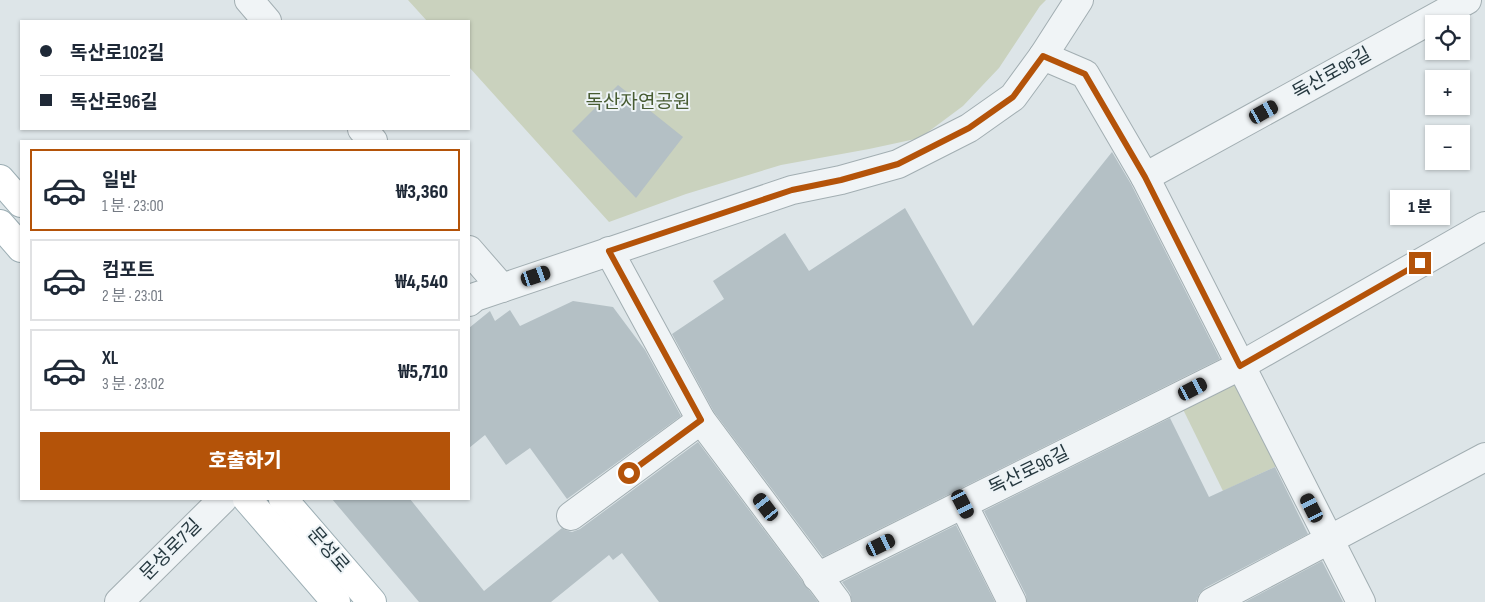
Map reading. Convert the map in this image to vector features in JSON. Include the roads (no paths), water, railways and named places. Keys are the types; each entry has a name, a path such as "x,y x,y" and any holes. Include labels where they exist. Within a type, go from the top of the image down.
{"main road":[{"path":"0,180 20,202"},
{"path":"0,224 20,247"},
{"name":"문성로","path":"248,500 336,602"},
{"name":"문성로","path":"284,500 372,602"}],"street":[{"path":"249,0 267,20"},
{"path":"470,301 475,297 792,190 841,180 898,164 969,128 1013,97 1043,56 1079,0"},
{"name":"독산로96길","path":"1145,177 1467,0"},
{"path":"1043,56 1085,74 1145,177 1361,602"},
{"path":"363,130 372,140"},
{"name":"독산로96길","path":"818,577 1240,366 1485,226"},
{"path":"470,251 502,288"},
{"path":"609,251 701,420 837,602"},
{"path":"571,516 701,420"},
{"path":"1212,602 1485,458"},
{"name":"문성로7길","path":"119,602 222,500"},
{"path":"963,504 1012,602"}],"park label":[{"name":"독산자연공원","path":"638,102"}]}
